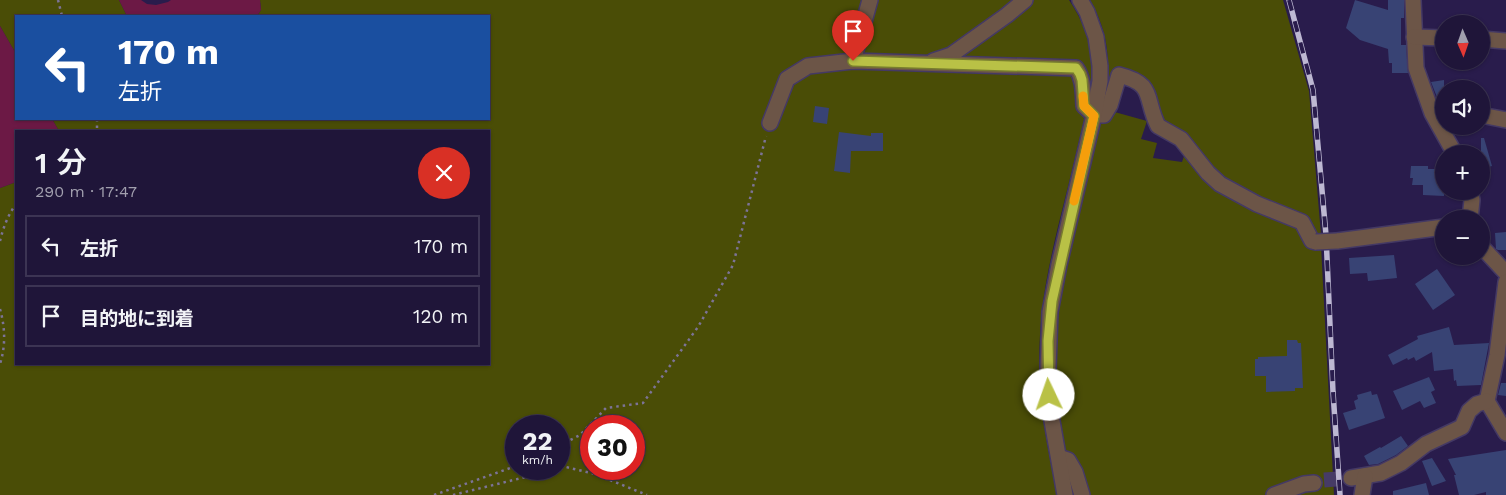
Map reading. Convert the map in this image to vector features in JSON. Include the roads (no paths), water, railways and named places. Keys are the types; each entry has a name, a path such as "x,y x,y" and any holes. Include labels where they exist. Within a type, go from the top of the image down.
{"street":[{"path":"853,61 870,0"},
{"path":"922,64 951,56 1025,0"},
{"path":"1066,495 1049,395 1050,312 1059,264 1094,116 1100,81 1099,51 1092,24 1080,0"},
{"path":"1413,0 1416,68 1435,108"},
{"path":"1414,37 1435,38"},
{"path":"1490,40 1506,41"},
{"path":"770,122 787,79 808,66 853,61 1076,68 1082,80 1084,106 1094,116"},
{"path":"1094,116 1104,115 1110,105 1120,75 1139,81 1148,94 1158,126 1181,139 1208,173 1230,190 1257,204 1302,222 1312,241 1337,241 1435,228"},
{"path":"1490,117 1506,120"},
{"path":"1490,256 1506,273"},
{"path":"1506,282 1502,356 1487,401 1506,433"},
{"path":"1362,495 1358,477 1381,473 1401,463 1426,444 1462,427 1469,412 1477,404 1487,401"},
{"path":"1059,457 1068,460 1075,472 1082,495"},
{"path":"1274,495 1304,484 1318,486"}],"tunnel":[{"path":"1324,480 1351,478"}],"railway":[{"path":"1289,0 1313,90 1326,235 1340,495"}]}
